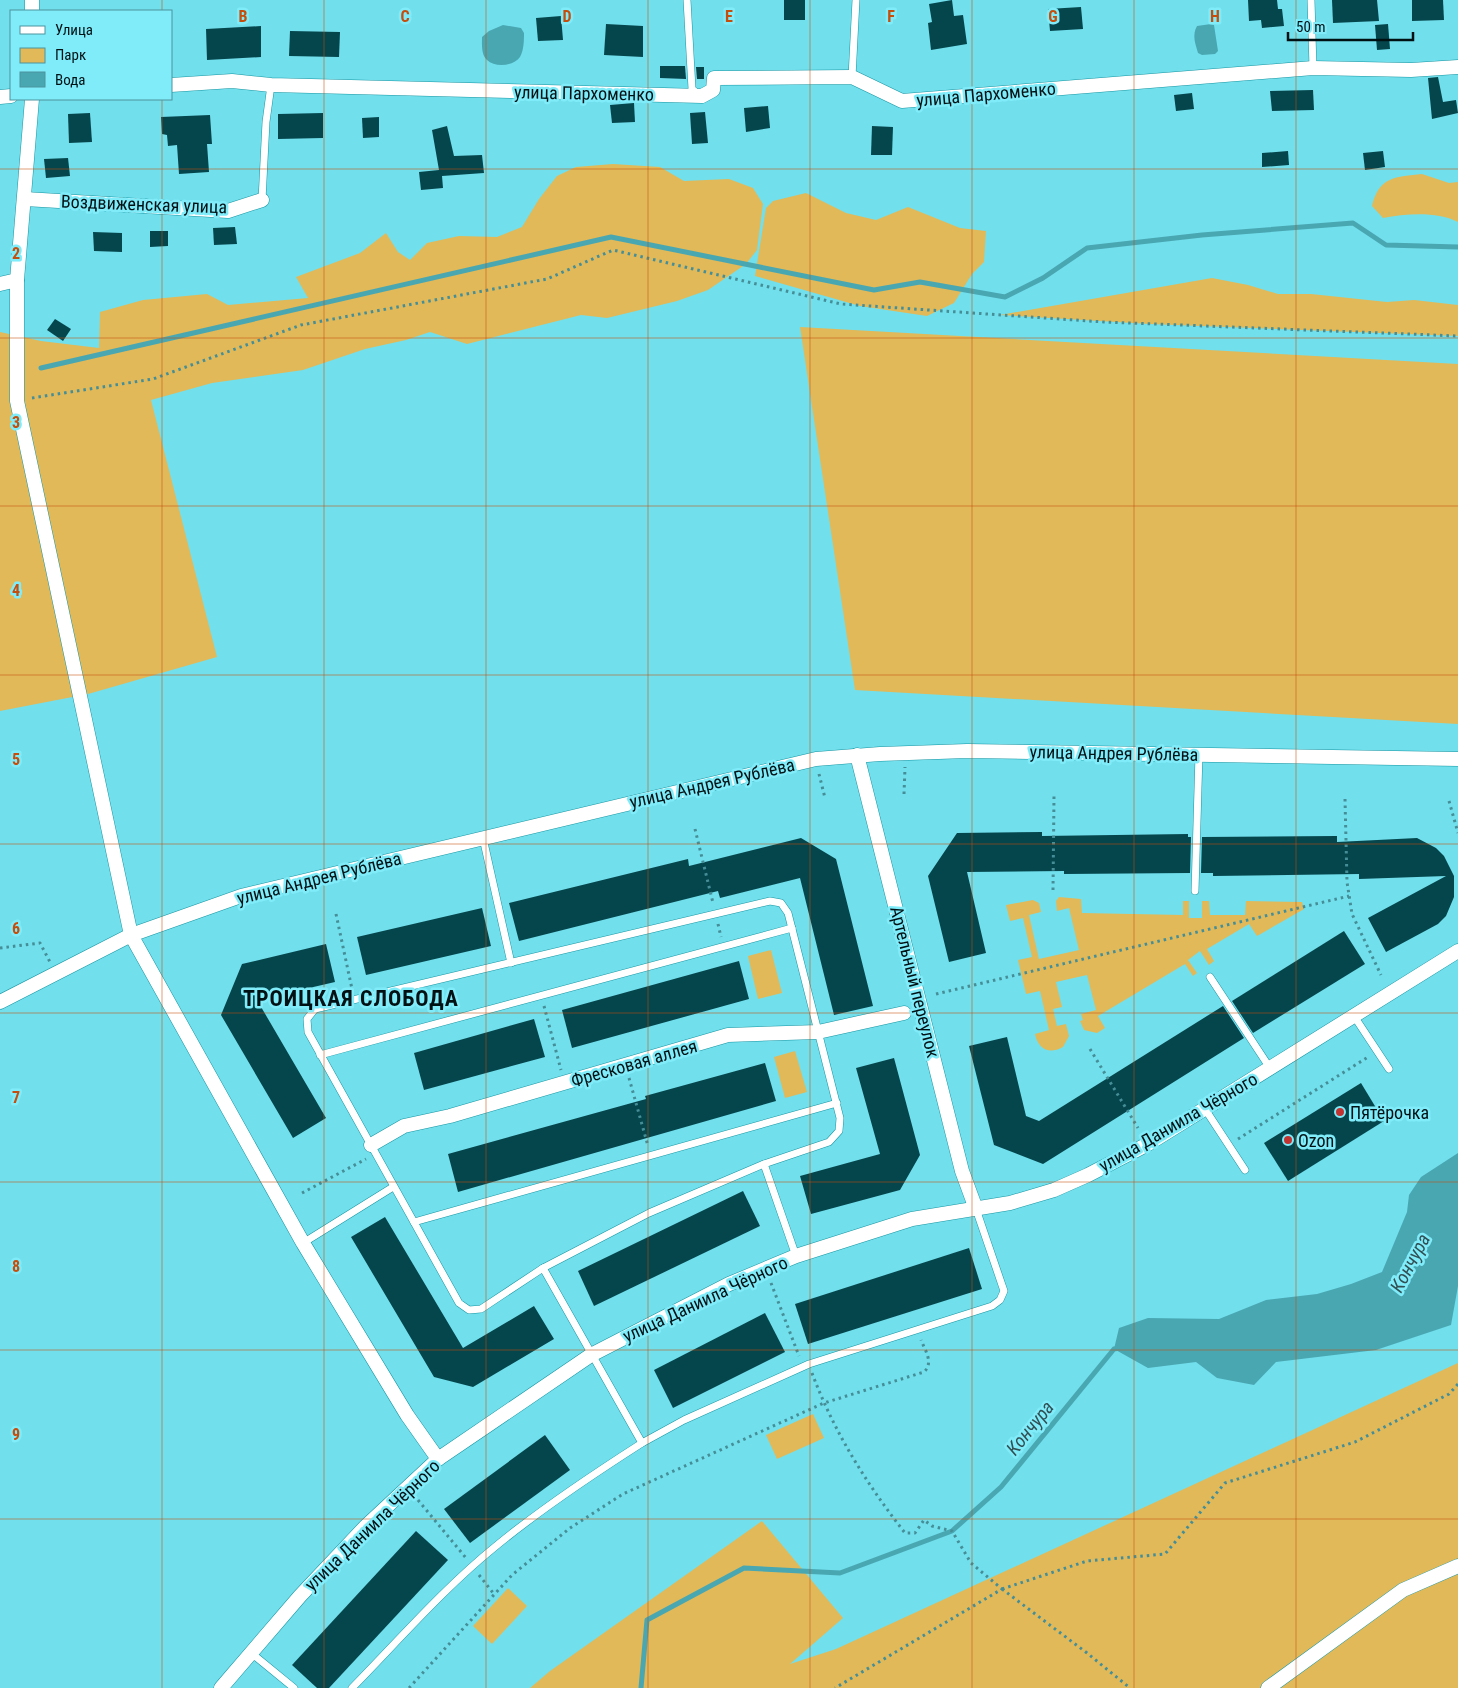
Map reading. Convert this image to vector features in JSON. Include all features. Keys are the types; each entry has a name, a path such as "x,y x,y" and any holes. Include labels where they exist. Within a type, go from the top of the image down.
{"street":[{"name":"улица Пархоменко","path":"172,85 232,81 271,85 702,96 713,90 714,78 852,78 902,101 1313,68 1411,70 1458,67"},
{"path":"32,100 17,280 17,401 131,935 304,1242 407,1415 438,1459"},
{"name":"Воздвиженская улица","path":"25,199 228,211 262,200"},
{"path":"0,284 17,280"},
{"name":"улица Андрея Рублёва","path":"0,1002 131,935 240,896 816,759 857,755 967,751 1458,758"},
{"name":"Артельный переулок","path":"857,755 962,1171 976,1209"},
{"name":"улица Даниила Чёрного","path":"221,1688 250,1652 366,1526 438,1459 591,1355 729,1284 796,1256 912,1219 1010,1203 1054,1190 1148,1144 1458,951"},
{"name":"Фресковая аллея","path":"373,1150 404,1126 450,1116 728,1035 818,1032 904,1013"},
{"path":"1268,1688 1403,1590 1458,1566"}],"lane":[{"path":"687,0 692,89 702,96"},
{"path":"852,78 856,0"},
{"path":"1311,0 1313,68"},
{"path":"262,200 266,122 271,85"},
{"path":"1195,891 1199,754"},
{"path":"483,838 511,963"},
{"path":"770,902 782,903 788,912 837,1103 840,1118 839,1131 829,1142 764,1164 649,1213 543,1268 481,1309 469,1310 459,1303 393,1187 308,1032 307,1019 315,1009 715,914 770,902"},
{"path":"320,1054 792,928"},
{"path":"1210,977 1270,1068"},
{"path":"1354,1016 1388,1068"},
{"path":"414,1222 837,1103"},
{"path":"1205,1108 1246,1170"},
{"path":"764,1164 796,1256"},
{"path":"304,1242 393,1187"},
{"path":"352,1688 443,1594 496,1546 582,1482 642,1442 684,1420 806,1365 992,1306 1000,1300 1004,1291 976,1209"},
{"path":"543,1268 642,1442"},
{"path":"250,1652 294,1688"}],"path":[{"path":"17,401 153,379 301,325 548,279 613,250 841,304 1104,322 1458,336"},
{"path":"904,794 905,763"},
{"path":"818,768 825,798"},
{"path":"1053,890 1054,796"},
{"path":"1345,800 1349,896 1352,914 1382,975"},
{"path":"1449,801 1458,833"},
{"path":"695,829 723,946"},
{"path":"936,994 1349,896"},
{"path":"336,914 355,1000"},
{"path":"0,948 40,943 56,973"},
{"path":"541,995 565,1083"},
{"path":"1090,1049 1138,1128"},
{"path":"1229,1144 1378,1052"},
{"path":"626,1065 650,1156"},
{"path":"302,1193 373,1150"},
{"path":"771,1283 806,1365 840,1437 869,1484 905,1533 915,1533 924,1520 932,1526 952,1531 971,1563 1130,1688"},
{"path":"409,1688 512,1575 570,1528 622,1494 824,1403 924,1372 928,1368 929,1362 918,1330"},
{"path":"835,1688 1002,1589 1087,1561 1165,1554 1225,1483 1355,1442 1450,1394 1458,1384"},
{"path":"418,1500 494,1594"}],"green space":[{"path":"613,164 660,167 684,181 729,179 753,188 763,204 757,250 746,264 708,290 677,301 607,318 581,315 467,344 430,332 406,340 365,349 303,370 212,383 151,400 217,657 88,694 0,711 0,332 41,341 99,348 100,312 143,300 207,294 228,305 308,298 296,277 360,253 386,233 398,252 410,260 427,243 459,236 497,237 522,227 539,199 557,176 576,167"},
{"path":"1422,174 1449,183 1458,182 1458,222 1431,215 1401,215 1383,218 1372,206 1375,196 1384,183 1404,176"},
{"path":"806,193 846,213 876,220 908,207 960,228 986,231 984,262 972,274 954,303 927,316 860,306 755,276 766,208 773,201"},
{"path":"1212,278 1248,285 1278,294 1311,294 1387,302 1414,300 1458,305 1458,336 1149,324 1000,315"},
{"path":"800,327 1458,364 1458,724 855,690"},
{"path":"1059,897 1081,899 1082,913 1183,915 1183,901 1189,901 1189,918 1202,918 1202,901 1209,901 1210,915 1245,915 1246,901 1302,902 1304,909 1257,936 1249,924 1207,949 1214,961 1209,965 1200,951 1188,960 1197,973 1193,976 1185,964 1098,1016 1105,1028 1097,1033 1084,1030 1080,1021 1083,1020 1081,1014 1096,1010 1087,975 1056,982 1062,1007 1053,1009 1057,1026 1066,1024 1069,1036 1063,1047 1049,1050 1041,1047 1035,1034 1049,1030 1040,991 1026,994 1018,960 1032,957 1023,918 1010,921 1006,905 1033,900 1039,903 1041,912 1029,915 1039,959 1079,950 1069,908 1057,911 1056,901"},
{"path":"771,950 782,993 758,999 748,956"},
{"path":"795,1051 807,1092 785,1098 774,1057"},
{"path":"1458,1363 1458,1688 530,1688 550,1671 762,1521 843,1618 790,1664 836,1649"},
{"path":"813,1414 824,1438 777,1459 766,1435"},
{"path":"508,1588 527,1606 492,1644 473,1626"}],"water":[{"path":"503,25 521,28 524,33 524,42 520,57 517,60 509,64 499,65 490,63 485,58 482,49 482,37 489,31"},
{"path":"1214,25 1218,51 1215,54 1202,55 1198,53 1196,46 1195,29 1197,26"},
{"path":"1458,1153 1458,1286 1451,1325 1376,1350 1276,1362 1254,1385 1217,1378 1196,1362 1148,1368 1114,1349 1119,1328 1148,1318 1219,1319 1266,1300 1317,1294 1382,1272 1407,1212 1409,1195 1421,1177"}],"building":[{"path":"784,0 805,0 805,20 784,20"},
{"path":"952,0 954,16 963,15 967,44 931,50 928,23 932,22 929,4"},
{"path":"1248,0 1277,0 1278,9 1282,9 1284,26 1262,28 1261,20 1249,21"},
{"path":"1332,0 1377,0 1379,21 1333,23"},
{"path":"1412,0 1443,0 1444,20 1412,21"},
{"path":"1081,7 1083,29 1050,31 1048,9"},
{"path":"561,16 563,40 538,41 536,18"},
{"path":"606,24 643,26 643,57 604,55"},
{"path":"1388,24 1390,49 1377,50 1375,25"},
{"path":"261,26 261,57 207,60 206,29"},
{"path":"290,31 340,32 339,57 289,56"},
{"path":"660,66 685,66 686,79 660,78"},
{"path":"696,67 704,67 704,79 697,79"},
{"path":"1438,77 1443,102 1456,100 1458,113 1432,119 1428,78"},
{"path":"1313,90 1314,110 1272,111 1270,91"},
{"path":"1192,93 1194,109 1176,111 1174,95"},
{"path":"634,103 635,122 612,123 610,105"},
{"path":"768,106 770,128 746,132 744,108"},
{"path":"705,112 708,143 692,144 690,113"},
{"path":"90,113 92,142 69,143 68,114"},
{"path":"323,113 323,138 278,139 278,114"},
{"path":"210,115 212,144 207,144 209,172 179,174 177,145 168,146 167,135 162,134 161,117"},
{"path":"379,117 379,137 363,138 362,118"},
{"path":"447,126 454,156 482,155 484,173 442,176 443,188 421,190 419,172 439,170 432,130"},
{"path":"872,126 893,127 892,155 871,155"},
{"path":"1288,151 1289,165 1262,167 1262,153"},
{"path":"1383,151 1385,167 1365,170 1363,153"},
{"path":"68,158 70,176 46,178 44,159"},
{"path":"235,227 237,244 214,245 213,228"},
{"path":"150,231 168,231 168,246 150,247"},
{"path":"93,232 122,233 122,252 94,251"},
{"path":"55,319 71,329 63,341 47,330"},
{"path":"1042,832 1042,836 1188,834 1188,837 1191,837 1190,873 1064,874 1064,871 967,872 986,953 949,962 928,876 957,833"},
{"path":"1337,836 1337,842 1417,838 1436,848 1444,856 1454,876 1454,897 1446,916 1438,924 1386,952 1368,918 1446,876 1359,879 1359,874 1213,876 1213,873 1201,873 1202,837"},
{"path":"801,838 836,859 873,1006 834,1015 800,878 720,898 718,891 519,941 509,903 688,859 689,866"},
{"path":"482,908 491,946 366,975 357,937"},
{"path":"1344,931 1365,964 1253,1033 1232,1001"},
{"path":"326,944 335,982 257,1000 326,1118 293,1138 221,1015 242,964"},
{"path":"739,961 749,999 572,1048 562,1010"},
{"path":"1223,1006 1244,1038 1043,1164 994,1145 969,1046 1007,1037 1026,1116 1039,1121"},
{"path":"534,1019 545,1057 424,1090 414,1053"},
{"path":"894,1058 920,1155 900,1190 811,1214 800,1176 880,1154 856,1068"},
{"path":"765,1063 776,1101 458,1192 448,1154 646,1099 645,1096"},
{"path":"1361,1083 1384,1121 1288,1181 1264,1143"},
{"path":"743,1191 760,1226 594,1306 578,1271"},
{"path":"385,1217 463,1348 534,1306 554,1339 473,1387 434,1377 351,1237"},
{"path":"969,1248 982,1289 808,1344 795,1304"},
{"path":"765,1313 785,1352 673,1408 654,1370"},
{"path":"545,1435 570,1470 470,1543 444,1509"},
{"path":"416,1531 448,1560 329,1688 317,1688 292,1665"}],"waterway":[{"path":"41,368 611,237 874,290 920,282 1005,297 1043,278 1087,248 1202,235 1353,223 1386,245 1458,247"},
{"name":"Кончура","path":"641,1688 647,1620 744,1568 840,1573 952,1531 1001,1487 1114,1349 1120,1348"}],"place":[{"name":"Пятёрочка","path":"1340,1112"},
{"name":"Ozon","path":"1288,1140"}],"district":[{"name":"ТРОИЦКАЯ СЛОБОДА","path":"351,998"}]}
